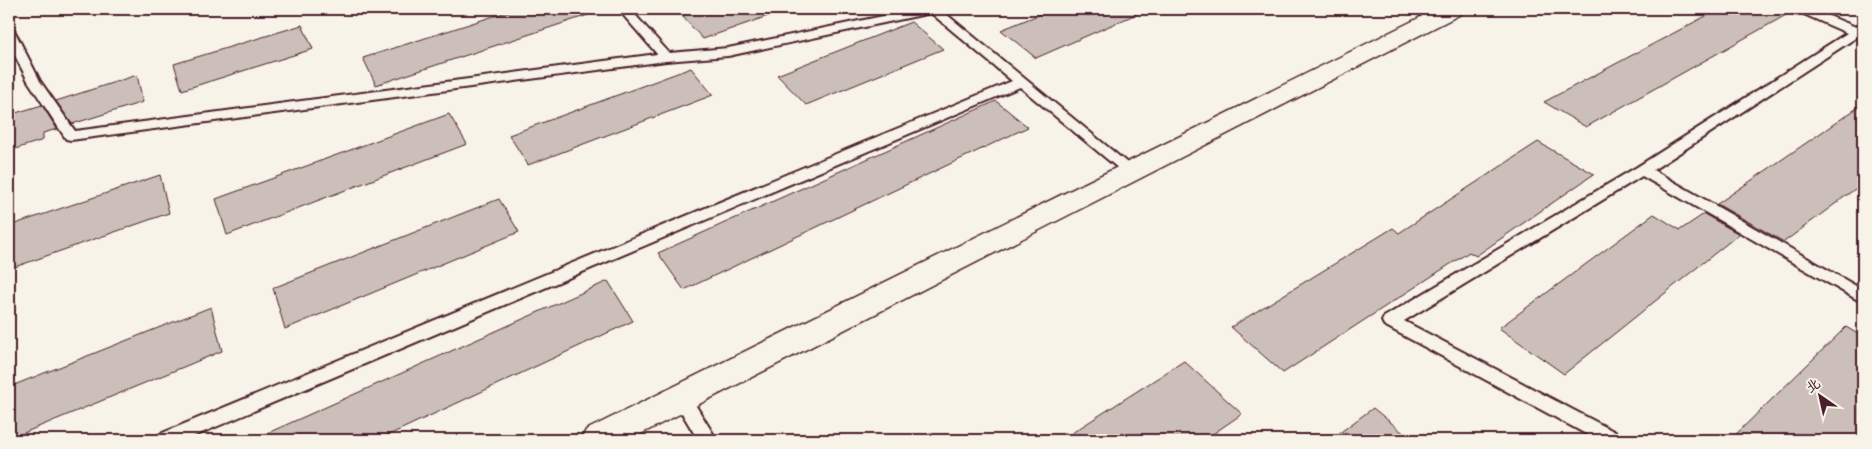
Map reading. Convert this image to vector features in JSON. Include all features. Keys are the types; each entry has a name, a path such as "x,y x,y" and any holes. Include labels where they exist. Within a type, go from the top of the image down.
{"street":[{"path":"598,440 1130,172 1435,12"}],"lane":[{"path":"624,9 666,57"},
{"path":"9,32 34,81 71,136 666,57 728,52 933,9 1130,172"},
{"path":"1803,9 1861,31"},
{"path":"1613,440 1390,321 1642,170 1861,31"},
{"path":"166,440 1021,82"},
{"path":"1642,170 1863,298"},
{"path":"682,398 708,440"}],"building":[{"path":"516,9 590,9 591,14 376,85 363,58"},
{"path":"702,9 778,9 779,12 703,39 682,16"},
{"path":"1053,9 1148,9 1036,58 1001,30"},
{"path":"1719,9 1795,10 1586,127 1544,102"},
{"path":"911,22 943,49 806,105 777,75"},
{"path":"302,25 313,49 182,90 174,64"},
{"path":"691,68 713,95 528,165 509,135"},
{"path":"137,75 143,102 72,124 56,101"},
{"path":"996,101 1028,127 684,290 658,253"},
{"path":"1863,104 1863,183 1784,242 1717,204"},
{"path":"42,105 57,129 43,133 43,140 9,151 9,115"},
{"path":"449,114 467,144 227,235 216,199"},
{"path":"1538,142 1594,174 1476,256 1469,252 1283,373 1231,327 1393,228 1399,233"},
{"path":"160,175 169,213 9,269 9,226"},
{"path":"499,199 519,232 285,329 273,288"},
{"path":"1654,214 1680,230 1704,214 1739,234 1564,374 1499,328"},
{"path":"608,281 633,321 378,440 252,440"},
{"path":"211,307 222,351 9,439 9,387"},
{"path":"1846,327 1863,337 1863,440 1730,440"},
{"path":"1184,361 1242,414 1204,440 1061,440"},
{"path":"1373,408 1412,440 1330,440"}]}
